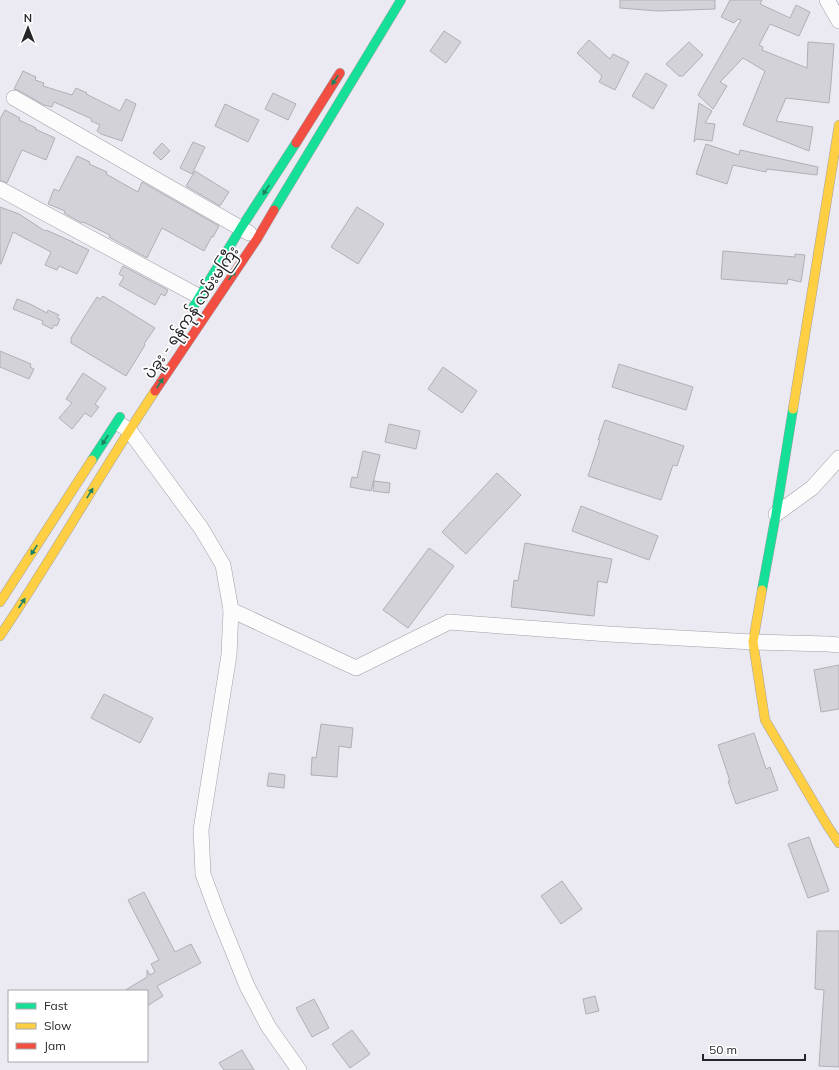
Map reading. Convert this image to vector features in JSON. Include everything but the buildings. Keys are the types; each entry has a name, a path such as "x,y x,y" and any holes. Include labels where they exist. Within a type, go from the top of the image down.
{"main road":[{"name":"ပဲခူး - ရန်ကုန် လမ်းမကြီး","path":"0,602 123,426 257,239 401,0"},
{"name":"ပဲခူး - ရန်ကုန် လမ်းမကြီး","path":"187,317 241,228 343,68"},
{"path":"839,125 833,201 753,642 765,720 839,843"},
{"name":"ပဲခူး - ရန်ကုန် လမ်းမကြီး","path":"0,636 27,596 123,426 125,409"}],"street":[{"path":"827,0 839,21"},
{"path":"14,98 241,228 257,239"},
{"path":"0,189 200,297"},
{"path":"123,426 201,528 223,565 231,610 229,655 201,830 203,874 247,986 268,1026 299,1070"},
{"path":"776,514 812,488 839,458"},
{"path":"231,610 356,668 449,622 608,634 839,645"}],"traffic: fast":[{"path":"274,210 401,0"},
{"path":"192,309 241,228 296,143"},
{"path":"762,590 793,409"},
{"path":"92,460 120,417"}],"traffic: slow":[{"path":"793,409 839,125"},
{"path":"0,636 155,391"},
{"path":"0,602 92,460"},
{"path":"762,590 753,642 765,720 839,843"}],"traffic: jam":[{"path":"296,143 340,73"},
{"path":"155,391 257,239 274,210"}]}
